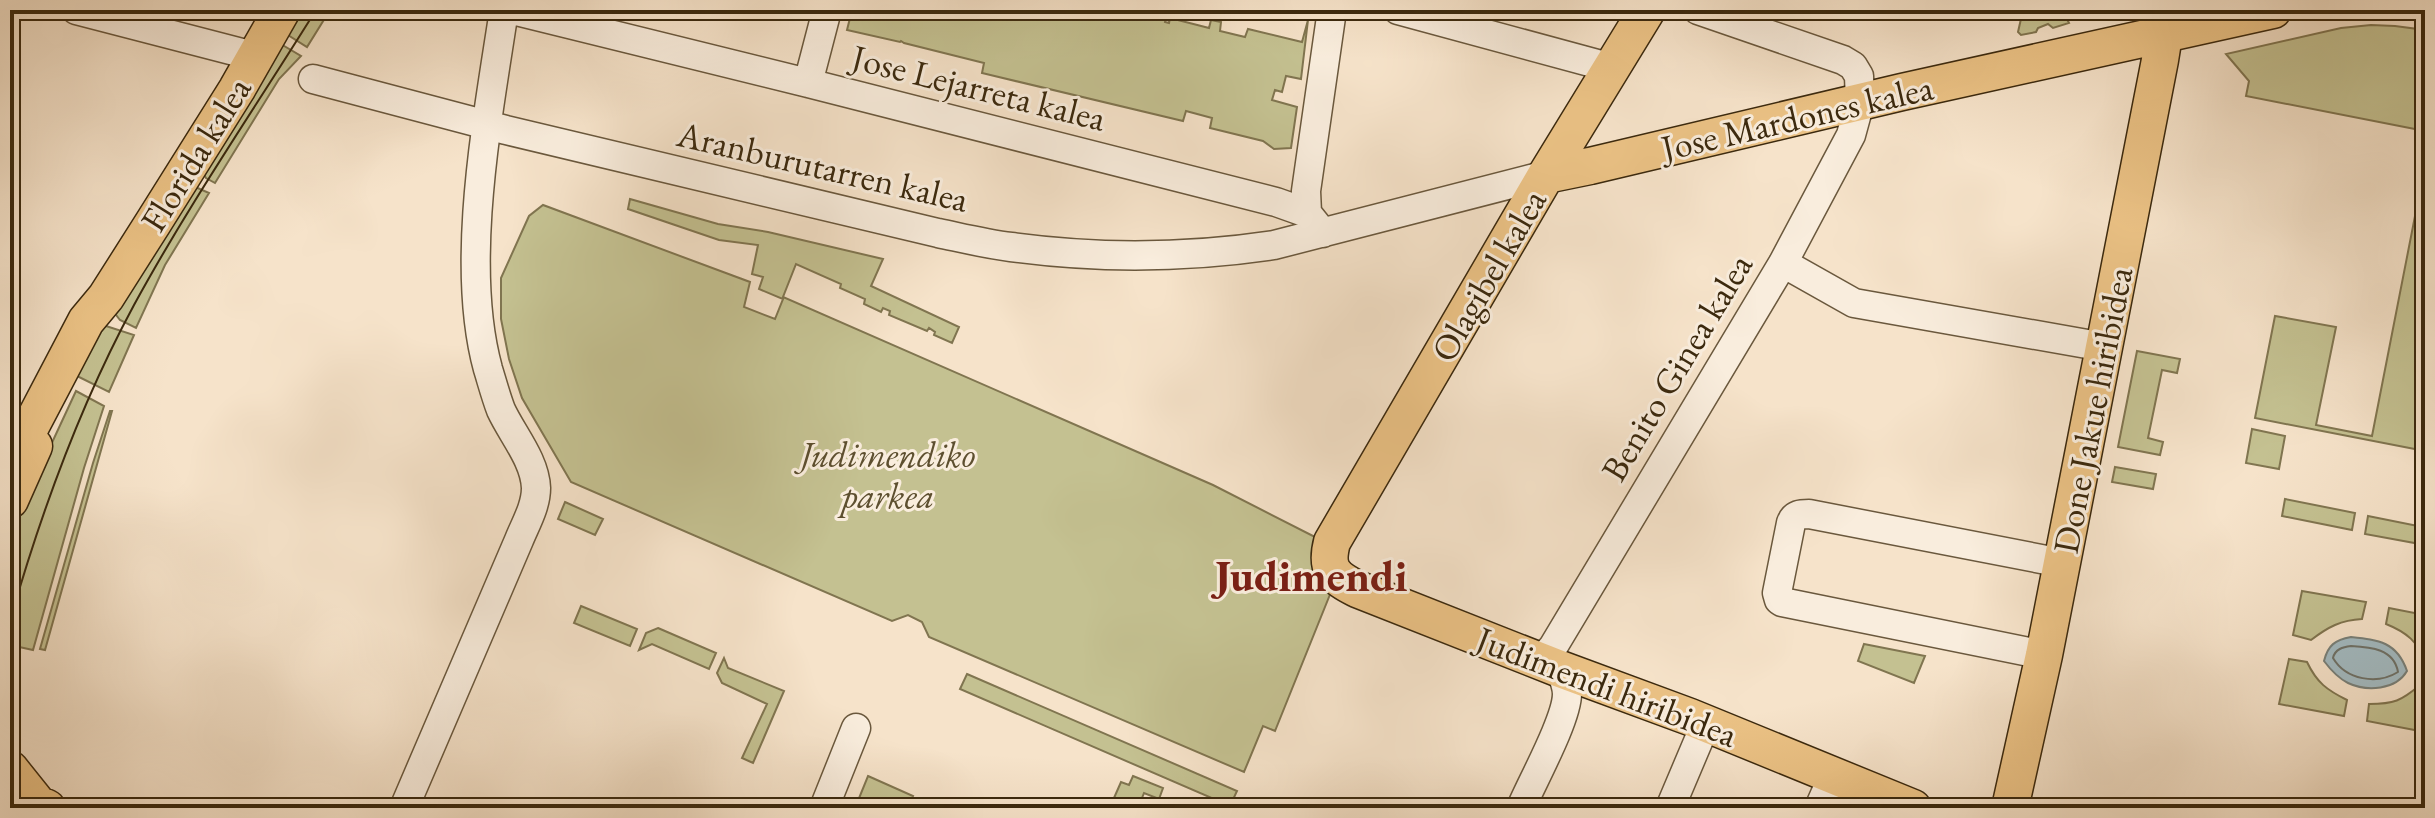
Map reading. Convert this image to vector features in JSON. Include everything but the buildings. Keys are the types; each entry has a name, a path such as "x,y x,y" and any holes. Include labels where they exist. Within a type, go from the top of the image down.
{"main road":[{"name":"Florida kalea","path":"10,500 106,297 237,89 282,10"},
{"name":"Olagibel kalea","path":"1332,542 1546,175 1647,10"},
{"name":"Jose Mardones kalea","path":"1546,175 1860,102 2166,22 2273,10"},
{"name":"Done Jakue hiribidea","path":"2010,808 2044,655 2166,22"},
{"name":"Florida kalea","path":"10,466 70,349 86,321 106,297"},
{"name":"Judimendi hiribidea","path":"1332,542 1329,565 1336,577 1346,584 1550,666 1706,723 1913,808"},
{"path":"10,769 33,807"}],"street":[{"path":"76,10 254,58"},
{"path":"404,808 519,540 535,495 531,467 501,408 487,368 479,319 477,239 488,125 504,10"},
{"name":"Jose Lejarreta kalea","path":"512,10 1276,202 1315,223"},
{"path":"808,83 827,10"},
{"path":"1315,223 1306,191 1332,10"},
{"path":"1398,10 1612,68"},
{"path":"1698,10 1843,60 1853,66 1859,76 1860,102"},
{"name":"Aranburutarren kalea","path":"313,79 488,125 1008,247 1119,256 1179,255 1274,245 1315,223"},
{"name":"Benito Ginea kalea","path":"1550,666 1553,647 1783,263 1851,135 1860,102"},
{"name":"Jose Mardones kalea","path":"1315,223 1546,175"},
{"path":"1783,263 1854,303 2104,347"},
{"path":"2044,655 1782,602 1777,593 1791,523 1795,516 1809,514 2062,563"},
{"path":"1521,808 1564,712 1567,694 1565,681 1550,666"},
{"path":"1670,808 1706,723"},
{"path":"824,808 856,728"},
{"path":"1819,808 1834,774"}],"green space":[{"path":"293,10 330,10 307,47 280,30"},
{"path":"852,10 1155,10 1155,14 1166,17 1165,22 1169,23 1170,18 1209,28 1211,20 1221,22 1220,31 1245,37 1248,29 1302,42 1308,20 1301,79 1286,76 1282,92 1275,90 1272,100 1297,107 1291,148 1274,149 1263,141 1210,128 1212,118 1186,111 1183,121 982,73 984,63 847,30"},
{"path":"2023,10 2048,14 2052,10 2062,10 2069,23 2053,28 2048,24 2036,32 2021,35 2018,32"},
{"path":"2371,25 2425,30 2425,131 2246,96 2249,81 2226,54 2341,28"},
{"path":"274,40 301,56 279,79 215,183 206,178 202,171"},
{"path":"2425,165 2425,451 2255,418 2275,316 2336,327 2316,425 2372,436"},
{"path":"193,186 209,193 165,265 136,328 120,320 113,311"},
{"name":"Judimendiko parkea","path":"630,199 718,224 768,232 883,259 871,286 959,327 952,343 934,335 935,332 929,328 927,331 889,315 890,311 883,308 881,312 864,304 865,299 840,288 841,284 796,264 783,297 1213,485 1319,539 1333,587 1275,731 1263,726 1244,772 929,637 922,622 908,615 892,621 571,482 522,398 509,359 501,319 501,278 529,216 543,205 750,282 744,307 775,319 783,299 759,289 763,277 752,274 758,245 719,240 628,209"},
{"path":"106,326 134,335 109,392 75,375"},
{"path":"2137,351 2180,359 2177,373 2162,370 2148,438 2163,442 2160,455 2118,447"},
{"path":"76,391 104,406 33,650 10,645 10,513 50,447"},
{"path":"110,411 45,650 40,649 93,463"},
{"path":"2252,429 2285,436 2279,469 2246,463"},
{"path":"2115,467 2156,474 2153,489 2112,482"},
{"path":"2285,499 2355,513 2352,530 2282,516"},
{"path":"565,502 603,519 595,535 558,519"},
{"path":"2368,516 2423,527 2420,544 2365,534"},
{"path":"2302,591 2366,602 2362,619 2335,625 2311,640 2293,635"},
{"path":"581,606 637,629 630,646 574,623"},
{"path":"2389,608 2425,615 2425,663 2411,639 2386,624"},
{"path":"658,628 716,653 709,669 652,644 639,650 646,633"},
{"path":"1864,644 1925,656 1914,683 1858,661"},
{"path":"724,658 728,668 784,691 753,763 742,758 767,704 722,683 717,673"},
{"path":"2289,659 2307,662 2323,685 2347,700 2344,716 2279,704"},
{"path":"967,674 1237,791 1230,806 960,689"},
{"path":"2420,685 2425,686 2425,732 2367,721 2369,704 2397,700"},
{"path":"868,776 913,796 907,808 855,808"},
{"path":"1133,776 1163,788 1159,799 1144,793 1138,808 1120,808 1123,801 1114,798 1121,782 1129,785"}],"water":[{"path":"2351,637 2386,644 2398,654 2407,671 2396,682 2380,688 2364,688 2344,681 2324,661 2333,644"}],"tram line":[{"path":"10,621 63,460 114,343 177,230 316,10"}],"district":[{"name":"Judimendi","path":"1311,576"}]}
